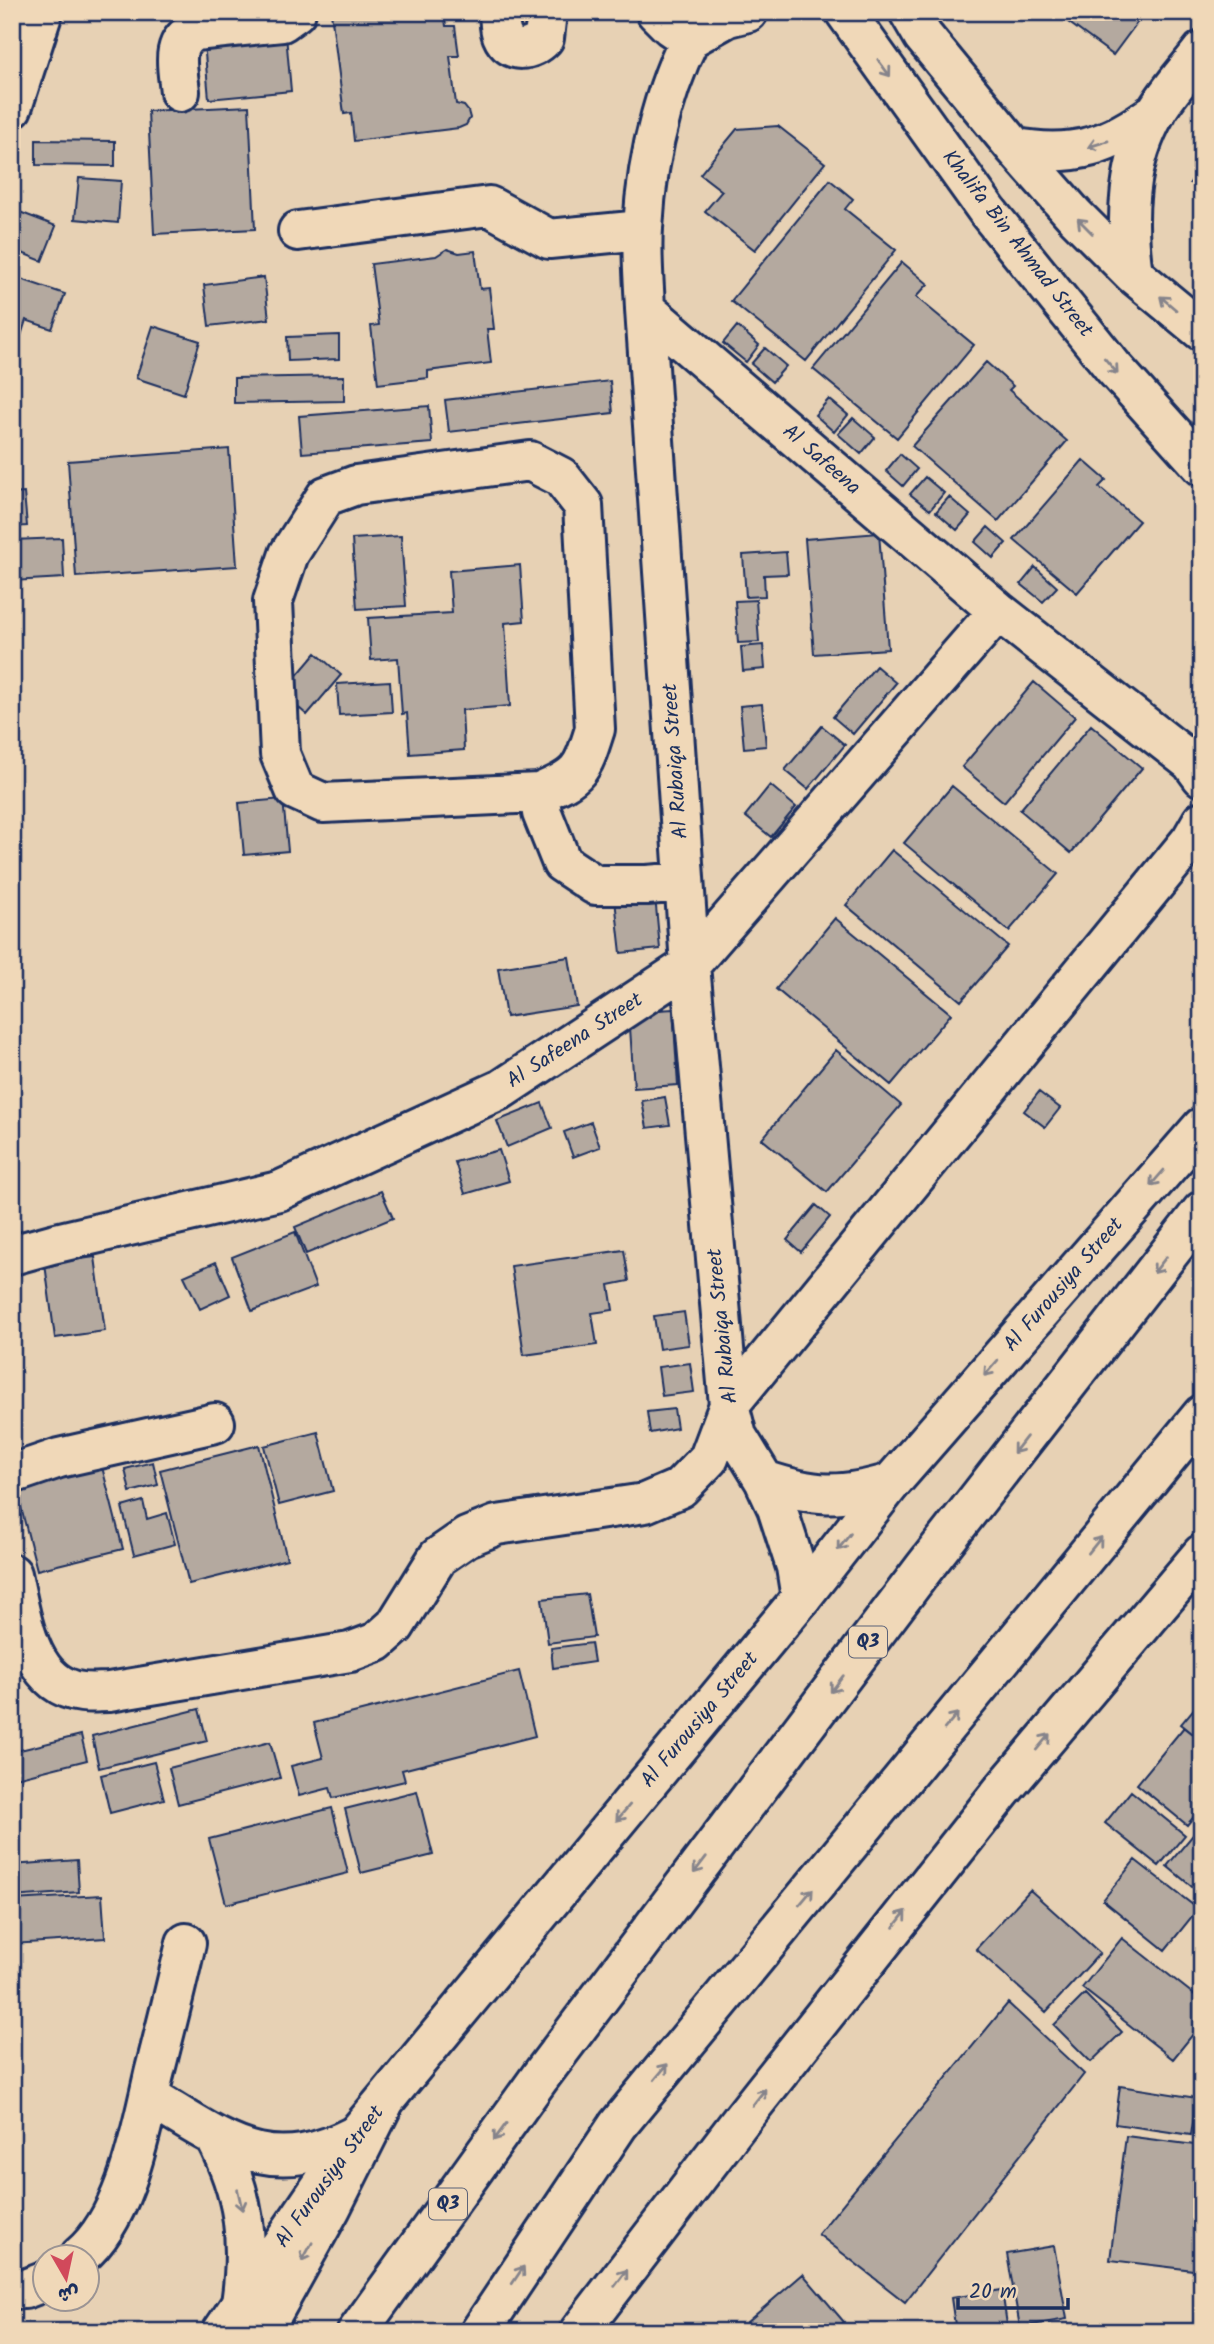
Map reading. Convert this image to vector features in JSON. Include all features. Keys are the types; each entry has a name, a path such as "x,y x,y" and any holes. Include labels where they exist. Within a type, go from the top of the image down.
{"main road":[{"path":"12,108 43,12"},
{"path":"180,92 176,53 182,39 188,34 282,22 290,19 296,12"},
{"path":"499,12 502,37 507,44 523,50 531,48 544,38 547,12"},
{"path":"656,12 670,26 697,26 748,12"},
{"path":"909,12 923,36 1075,216 1133,274 1202,331"},
{"name":"Khalifa Bin Ahmad Street","path":"842,13 996,222 1112,367 1202,466"},
{"name":"Al Rubaiqa Street","path":"697,26 655,136 642,230 645,309 690,965 729,1405 737,1436 764,1480 788,1537 801,1598"},
{"path":"1133,274 1128,240 1128,207 1133,173 1142,141 1157,111 1202,51"},
{"path":"1015,148 1045,153 1075,151 1105,143 1157,111"},
{"path":"298,231 489,206 549,239 642,230"},
{"name":"Al Safeena","path":"645,309 998,611 1191,762 1202,777"},
{"path":"530,461 561,477 583,505 595,729 584,763 566,782 539,793 323,803 295,790 280,754 273,601 289,554 326,496 356,485 530,461"},
{"name":"Al Safeena Street","path":"12,1255 279,1191 502,1089 690,965 998,611"},
{"path":"539,793 542,813 562,863 595,885 684,882"},
{"path":"12,1574 26,1635 39,1662 55,1682 80,1692 109,1692 350,1652 377,1642 395,1626 438,1557 467,1537 497,1525 645,1503 680,1488 709,1458 729,1405 1191,840 1202,821"},
{"name":"Al Furousiya Street","path":"241,2322 356,2135 801,1598 891,1483 1202,1127"},
{"name":"Q3","path":"357,2332 540,2077 933,1557 1202,1211"},
{"path":"480,2332 618,2125 1202,1415"},
{"path":"12,1474 59,1458 215,1423"},
{"path":"764,1480 795,1491 827,1495 859,1492 891,1483"},
{"path":"579,2332 742,2119 1001,1792 1202,1553"},
{"path":"93,2242 109,2218 133,2164 186,1943"},
{"path":"149,2097 215,2137 237,2148 261,2154 285,2157 310,2154 333,2147 356,2135"},
{"path":"241,2322 331,2208 383,2104"},
{"path":"215,2137 231,2168 243,2212 246,2270 241,2322"},
{"path":"12,2289 32,2286"}],"building":[{"path":"331,12 444,12 446,26 455,26 459,56 450,56 456,104 464,106 470,118 466,125 354,141 351,113 344,114"},
{"path":"1075,12 1145,12 1113,55 1068,22"},
{"path":"286,35 291,91 209,99 204,42"},
{"path":"249,106 255,229 154,234 148,111"},
{"path":"778,126 825,163 755,250 705,211 722,191 700,174 737,129"},
{"path":"36,140 115,141 115,166 36,165"},
{"path":"1202,165 1202,191 1190,183"},
{"path":"79,178 121,181 118,223 75,219"},
{"path":"830,180 853,199 845,209 896,250 806,361 731,301"},
{"path":"17,211 56,226 42,261 12,249 12,222"},
{"path":"447,249 459,253 475,251 480,289 489,288 494,329 487,329 491,363 428,371 428,378 378,384 371,326 379,325 371,264 436,256"},
{"path":"902,262 928,284 916,297 974,345 897,438 813,369"},
{"path":"12,276 65,294 52,329 26,320 19,342 12,340"},
{"path":"264,277 269,319 209,326 204,285"},
{"path":"153,326 200,341 184,394 136,378"},
{"path":"737,326 759,345 746,362 723,343"},
{"path":"339,335 339,359 288,361 287,337"},
{"path":"765,348 786,366 772,382 751,364"},
{"path":"986,362 1013,386 1009,390 1067,441 998,521 912,446"},
{"path":"344,376 344,401 234,403 234,378"},
{"path":"610,381 613,413 449,432 445,400"},
{"path":"829,399 848,415 834,432 815,415"},
{"path":"429,406 432,443 302,453 299,416"},
{"path":"853,418 875,437 861,454 838,434"},
{"path":"229,449 237,566 76,577 68,461"},
{"path":"900,454 917,469 903,486 886,471"},
{"path":"1083,460 1106,480 1099,487 1139,521 1077,593 1014,540"},
{"path":"925,477 944,493 930,510 910,494"},
{"path":"24,493 27,526 12,527 12,494"},
{"path":"949,497 970,515 957,530 936,512"},
{"path":"988,527 1006,543 993,558 975,542"},
{"path":"879,533 888,649 814,654 805,539"},
{"path":"401,536 406,606 357,609 352,539"},
{"path":"62,538 64,578 12,581 12,540"},
{"path":"786,552 788,574 764,575 765,596 746,597 743,555"},
{"path":"520,565 524,621 505,623 510,706 462,710 464,750 410,754 407,713 402,714 398,658 371,660 368,618 452,613 449,571"},
{"path":"1035,567 1057,587 1043,602 1021,584"},
{"path":"756,600 759,642 738,643 735,601"},
{"path":"763,645 765,669 743,671 741,647"},
{"path":"316,653 341,675 307,715 282,693"},
{"path":"876,666 896,683 853,734 833,717"},
{"path":"390,681 392,712 339,715 337,684"},
{"path":"1034,682 1075,717 1004,802 962,767"},
{"path":"762,704 766,746 744,748 740,706"},
{"path":"1091,725 1142,768 1071,853 1020,810"},
{"path":"822,726 845,745 808,789 785,770"},
{"path":"770,785 796,807 771,837 745,816"},
{"path":"952,786 1058,874 1009,931 904,843"},
{"path":"283,799 288,851 244,855 239,803"},
{"path":"892,850 1008,946 961,1001 846,905"},
{"path":"655,896 660,949 621,953 615,900"},
{"path":"835,918 951,1014 891,1085 776,989"},
{"path":"569,957 577,1006 506,1017 498,968"},
{"path":"673,1009 678,1085 634,1088 629,1012"},
{"path":"836,1050 901,1105 827,1192 762,1139"},
{"path":"1039,1092 1060,1108 1045,1127 1024,1111"},
{"path":"665,1097 670,1125 647,1128 642,1101"},
{"path":"542,1103 552,1128 507,1147 497,1121"},
{"path":"591,1122 600,1147 573,1157 564,1132"},
{"path":"499,1150 509,1181 465,1194 455,1162"},
{"path":"381,1191 393,1218 306,1254 295,1227"},
{"path":"816,1205 830,1217 801,1252 787,1240"},
{"path":"295,1232 316,1287 252,1311 232,1257"},
{"path":"624,1250 629,1281 609,1285 613,1310 592,1313 597,1345 524,1355 511,1266"},
{"path":"95,1257 105,1331 55,1338 45,1264"},
{"path":"216,1262 230,1295 200,1309 184,1276"},
{"path":"684,1312 689,1345 659,1349 654,1316"},
{"path":"690,1363 694,1392 662,1396 658,1367"},
{"path":"674,1409 677,1428 650,1433 647,1412"},
{"path":"318,1432 333,1491 279,1505 264,1446"},
{"path":"259,1445 287,1559 189,1584 160,1470"},
{"path":"153,1462 158,1485 130,1492 125,1469"},
{"path":"101,1463 123,1549 37,1570 15,1484"},
{"path":"143,1501 147,1519 167,1513 175,1544 134,1555 122,1507"},
{"path":"587,1594 594,1637 548,1643 542,1599"},
{"path":"591,1643 594,1662 553,1668 551,1648"},
{"path":"519,1671 535,1736 402,1770 405,1781 333,1798 330,1788 299,1796 291,1766 323,1758 314,1723"},
{"path":"1202,1699 1202,1741 1181,1724"},
{"path":"199,1709 207,1741 99,1768 92,1736"},
{"path":"1184,1727 1202,1741 1202,1807 1187,1825 1137,1784"},
{"path":"81,1735 87,1760 12,1779 12,1752"},
{"path":"270,1742 280,1778 178,1804 169,1768"},
{"path":"154,1762 164,1799 110,1813 101,1775"},
{"path":"417,1791 433,1855 361,1873 345,1809"},
{"path":"1131,1791 1185,1835 1159,1866 1105,1823"},
{"path":"332,1808 348,1873 226,1904 209,1839"},
{"path":"1202,1824 1202,1895 1167,1866"},
{"path":"77,1860 79,1892 12,1897 12,1865"},
{"path":"1135,1860 1198,1909 1165,1950 1103,1900"},
{"path":"1030,1890 1100,1953 1046,2012 976,1949"},
{"path":"102,1895 105,1938 12,1944 12,1900"},
{"path":"1122,1938 1202,2001 1202,2023 1173,2059 1082,1988"},
{"path":"1085,1994 1122,2032 1091,2062 1054,2025"},
{"path":"1008,2003 1084,2074 905,2302 818,2234"},
{"path":"1120,2086 1197,2098 1191,2135 1115,2124"},
{"path":"1126,2136 1202,2146 1202,2271 1110,2260"},
{"path":"1054,2246 1067,2319 1020,2327 1007,2254"},
{"path":"803,2274 844,2322 832,2332 753,2332 746,2323"},
{"path":"1002,2290 1008,2332 956,2332 951,2298"}]}
